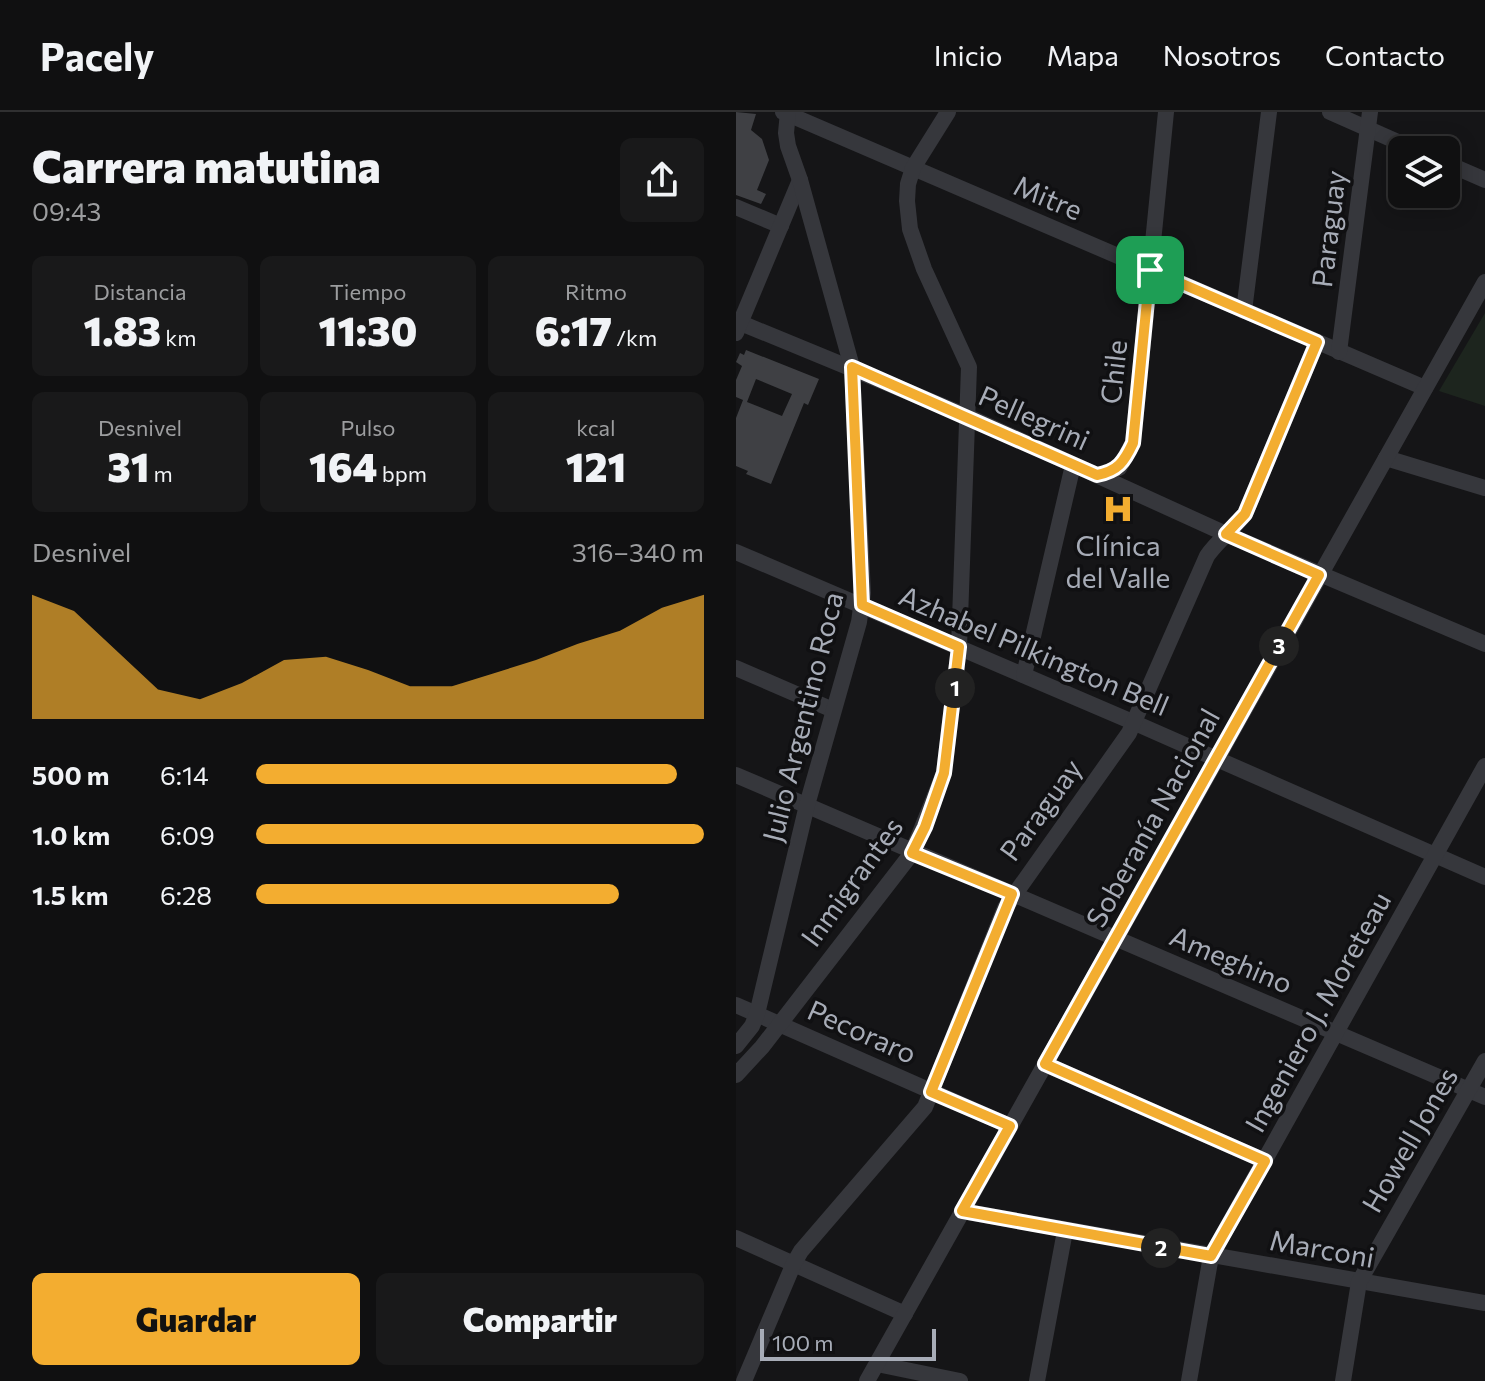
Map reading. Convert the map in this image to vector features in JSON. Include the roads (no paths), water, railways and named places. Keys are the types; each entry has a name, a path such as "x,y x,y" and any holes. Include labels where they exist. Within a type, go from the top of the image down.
{"street":[{"name":"Inmigrantes","path":"778,1024 912,853 925,827 944,773 959,647 969,367 924,269 910,229 907,201 913,168 948,112"},
{"name":"Chile","path":"1097,475 1119,468 1133,443 1166,112"},
{"path":"1244,311 1269,112"},
{"path":"1330,112 1369,121 1393,136"},
{"name":"Mitre","path":"786,113 1425,388"},
{"name":"Julio Argentino Roca","path":"736,1046 752,1026 757,1014 807,805 862,605 852,367 788,146 786,113"},
{"name":"Paraguay","path":"1339,352 1369,121"},
{"path":"1460,169 1485,180"},
{"path":"737,325 800,180"},
{"path":"736,207 781,226"},
{"name":"Soberanía Nacional","path":"867,1381 1485,282"},
{"name":"Pellegrini","path":"737,325 852,367 1319,575 1485,644"},
{"name":"Paraguay","path":"744,1381 794,1263 916,1120 931,1092 1012,894 1135,723 1207,556 1216,542 1245,514 1317,342"},
{"path":"1386,458 1485,488"},
{"path":"1024,675 1073,465"},
{"name":"Azhabel Pilkington Bell","path":"736,552 1485,877"},
{"path":"736,668 833,710"},
{"name":"Ingeniero J. Moreteau","path":"1189,1381 1211,1256 1485,766"},
{"name":"Ameghino","path":"736,775 1485,1097"},
{"name":"Pecoraro","path":"736,1005 1010,1126"},
{"path":"736,1075 778,1024"},
{"name":"Howell Jones","path":"1343,1381 1359,1282 1485,1061"},
{"path":"1045,1064 1265,1161"},
{"name":"Marconi","path":"962,1211 1485,1303"},
{"path":"1037,1381 1065,1231"},
{"path":"736,1238 905,1314"},
{"path":"877,1364 960,1381"}],"place":[{"name":"Clínica del Valle","path":"1118,509"}]}
